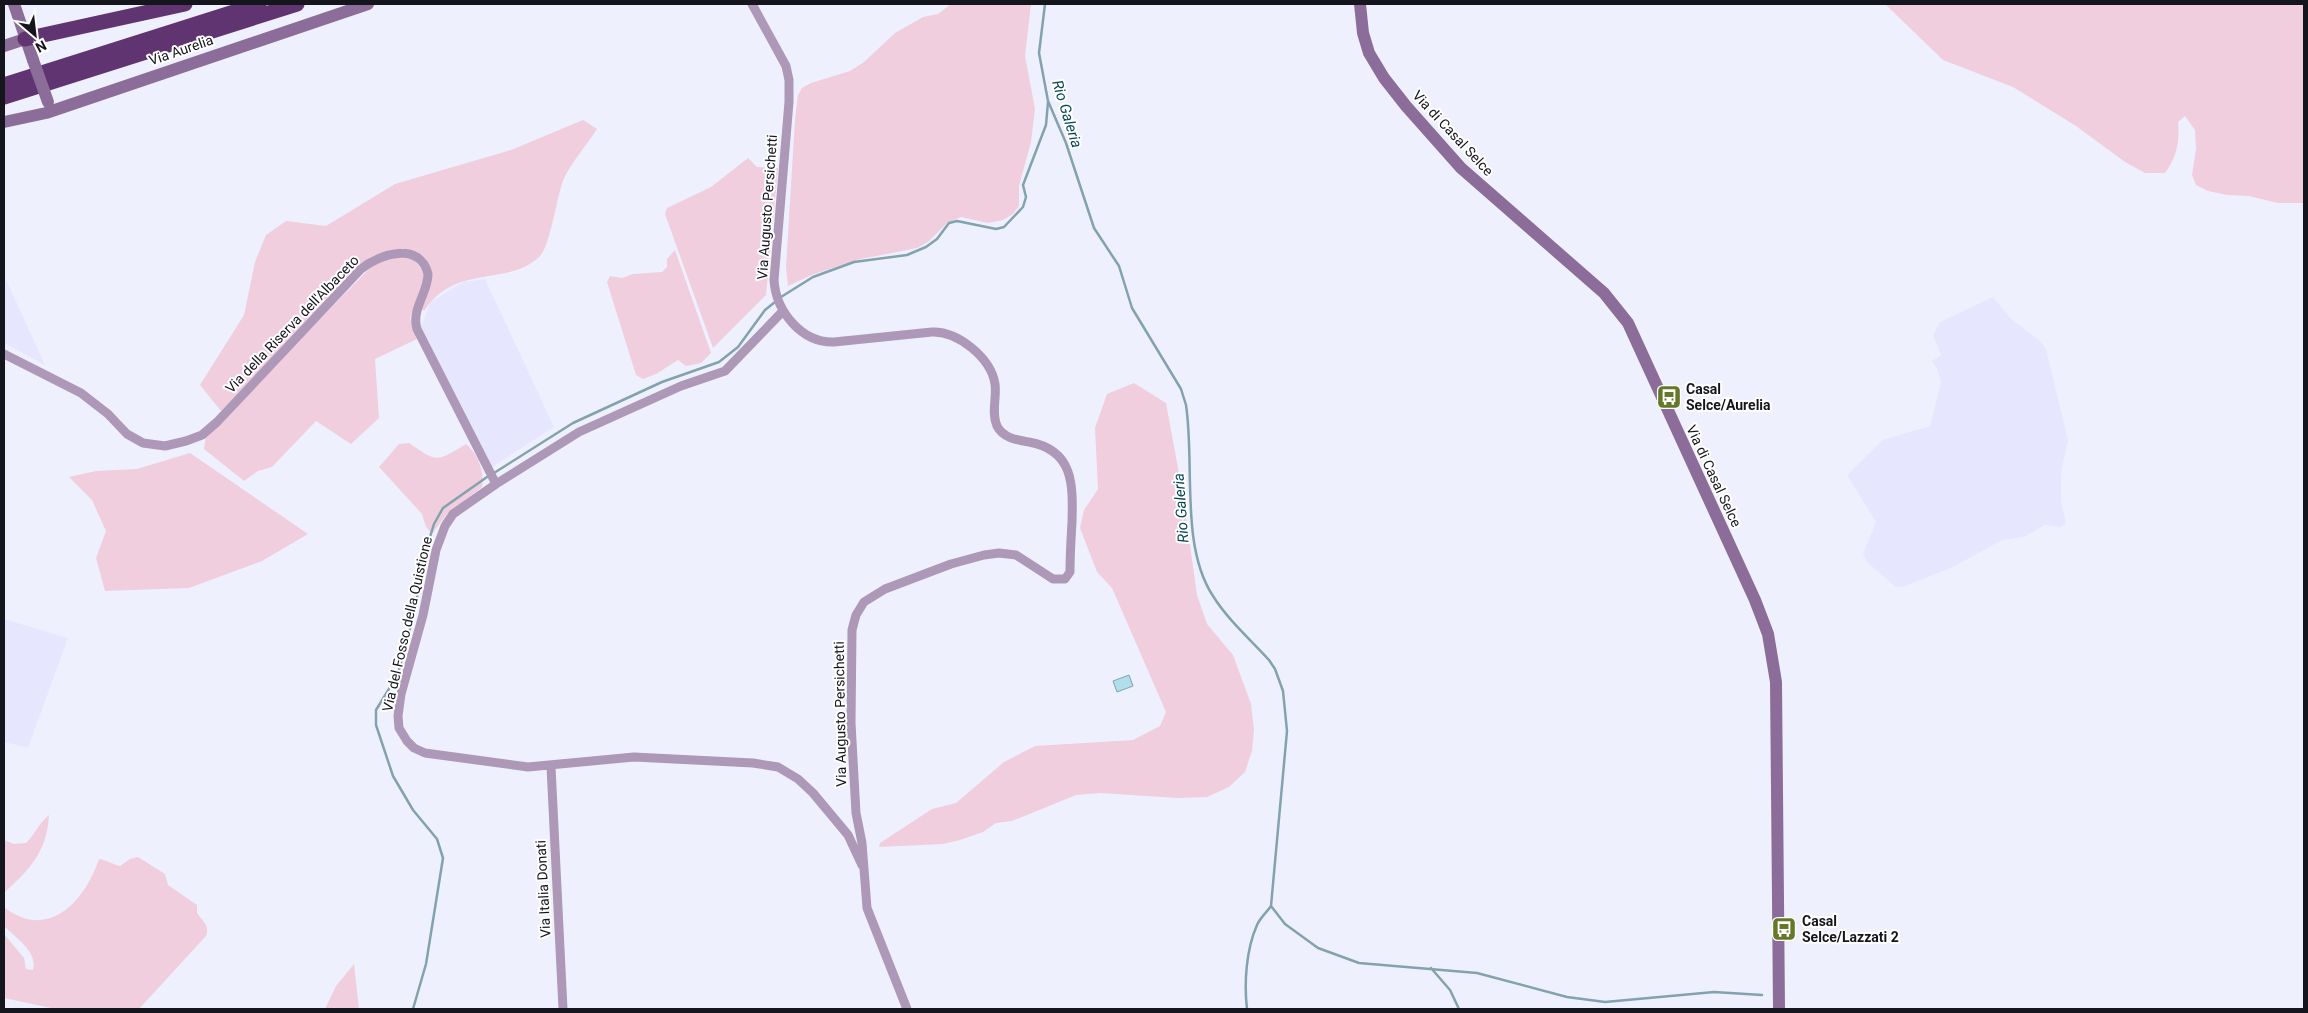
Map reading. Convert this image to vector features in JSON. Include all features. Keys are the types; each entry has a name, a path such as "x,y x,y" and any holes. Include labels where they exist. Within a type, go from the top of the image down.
{"highway":[{"path":"25,39 186,4"},
{"name":"Via Aurelia","path":"4,85 259,4"},
{"name":"Via Aurelia","path":"4,97 297,4"}],"main road":[{"path":"14,4 50,106"},
{"name":"Via Aurelia","path":"4,122 368,4"},
{"name":"Via di Casal Selce","path":"1360,4 1363,33 1369,53 1378,69 1406,106 1461,168 1604,293 1628,323 1755,600 1771,648 1776,682 1779,1009"},
{"path":"4,46 25,39"}],"street":[{"name":"Via Augusto Persichetti","path":"752,4 784,61 789,80 774,280 776,295 781,308 808,337 821,342 939,332 958,338 976,352 992,374 995,387 995,418 1000,431 1011,438 1051,448 1064,463 1072,487 1070,572 1065,579 1053,579 1016,555 984,555 951,564 885,589 868,598 858,610 852,630 851,723 856,813 862,843 870,916 907,1009"},
{"name":"Via della Riserva dell'Albaceto","path":"4,354 82,393 136,440 157,446 179,444 202,435 217,422 364,266 388,254 410,255 421,261 428,274 427,284 416,315 417,329 495,481"},
{"name":"Via del Fosso della Quistione","path":"781,308 733,365 723,372 681,386 563,441 495,481 458,510 443,532 436,550 423,615 401,694 398,723 406,741 414,748 425,753 522,767 551,766 582,761 634,757 752,763 778,767 798,779 813,793 848,835 860,863 864,866"},
{"name":"Via Italia Donati","path":"551,766 563,1009"}],"shaded area":[{"path":"951,4 1031,4 1025,56 1035,109 1031,142 1019,186 1019,206 1013,214 1003,220 988,223 961,217 947,223 928,242 917,248 861,259 814,274 788,286 786,267 795,120 798,95 802,88 811,83 850,71 864,62 895,33 923,17 938,14"},
{"path":"1885,4 2304,4 2304,203 2278,203 2249,196 2227,195 2208,191 2196,185 2192,175 2196,149 2195,130 2185,116 2178,122 2177,149 2165,173 2145,173 2125,162 2076,126 2013,87 1943,60"},
{"path":"583,120 597,129 565,176 544,250 540,256 527,266 451,286 437,296 424,311 421,308 429,280 418,254 403,248 373,256 351,274 221,411 200,385 244,315 255,262 266,235 286,221 326,226 395,184 511,150"},
{"path":"748,158 757,167 778,168 766,295 713,348 665,214 667,208 711,187"},
{"path":"675,250 711,353 701,363 686,366 678,360 656,374 643,379 636,375 607,282 610,276 622,278 633,274 662,272 667,267 667,259"},
{"path":"392,257 414,259 425,275 410,318 417,339 375,359 379,418 351,444 316,421 272,467 258,471 244,481 204,449 206,435 374,264"},
{"path":"4,275 45,365 4,343"},
{"path":"485,279 554,427 489,469 419,332 431,302 463,282"},
{"path":"1993,297 2011,319 2039,340 2046,349 2068,440 2061,473 2061,503 2066,523 2061,527 2045,525 2024,537 2002,540 1953,567 1905,586 1896,587 1868,563 1863,554 1876,522 1847,475 1883,440 1930,426 1941,382 1932,361 1941,355 1933,335 1940,322"},
{"path":"1134,383 1166,403 1183,495 1197,595 1207,624 1233,655 1251,704 1254,730 1252,751 1245,772 1229,787 1207,797 1177,798 1100,793 1076,795 1012,821 996,823 983,832 960,840 943,844 879,847 880,843 932,809 956,803 1004,762 1035,746 1133,740 1160,726 1166,712 1112,588 1097,572 1080,528 1084,510 1098,489 1095,428 1107,394"},
{"path":"409,443 426,454 437,458 449,454 466,444 480,464 483,481 482,487 447,514 432,534 426,527 422,514 379,467 399,444"},
{"path":"190,453 308,534 262,561 189,588 105,591 96,558 106,531 92,500 69,477 96,471 137,469"},
{"path":"4,619 68,638 28,748 4,742"},
{"path":"1129,675 1133,686 1117,692 1113,681"},
{"path":"49,815 45,839 36,859 4,893 4,840 14,844 26,843 42,821"},
{"path":"138,857 165,874 168,885 197,905 197,913 207,929 206,936 139,1009 56,1009 4,998 4,934 24,958 26,969 33,970 34,963 25,946 4,926 4,907 20,917 35,920 50,918 63,912 74,902 93,875 99,859 120,866 130,859"},
{"path":"354,964 359,1009 325,1009 336,986"}],"waterway":[{"name":"Rio Galeria","path":"1045,4 1039,53 1048,101 1066,143 1094,228 1119,266 1132,308 1181,389 1186,405 1192,529 1196,553 1203,576 1213,596 1225,613 1269,660 1275,669 1283,691 1287,731 1271,906 1258,922 1250,945 1246,978 1247,1009"},
{"path":"781,297 813,277 854,262 907,255 926,247 937,239 949,223 957,221 996,229 1004,227 1023,207 1026,197 1023,185 1046,125 1048,102"},
{"path":"494,473 573,423 662,382 719,362 738,347 765,310 775,302"},
{"path":"413,1009 426,964 443,858 437,839 413,810 393,776 376,725 376,710 397,676 415,608 425,553 434,524 443,508 487,477"},
{"path":"1271,906 1285,924 1318,948 1359,963 1477,973 1567,997 1605,1002 1714,992 1762,995"},
{"path":"1431,968 1450,990 1459,1009"}],"place":[{"name":"Casal Selce/Aurelia","path":"1669,397"},
{"name":"Casal Selce/Lazzati 2","path":"1784,929"}]}
